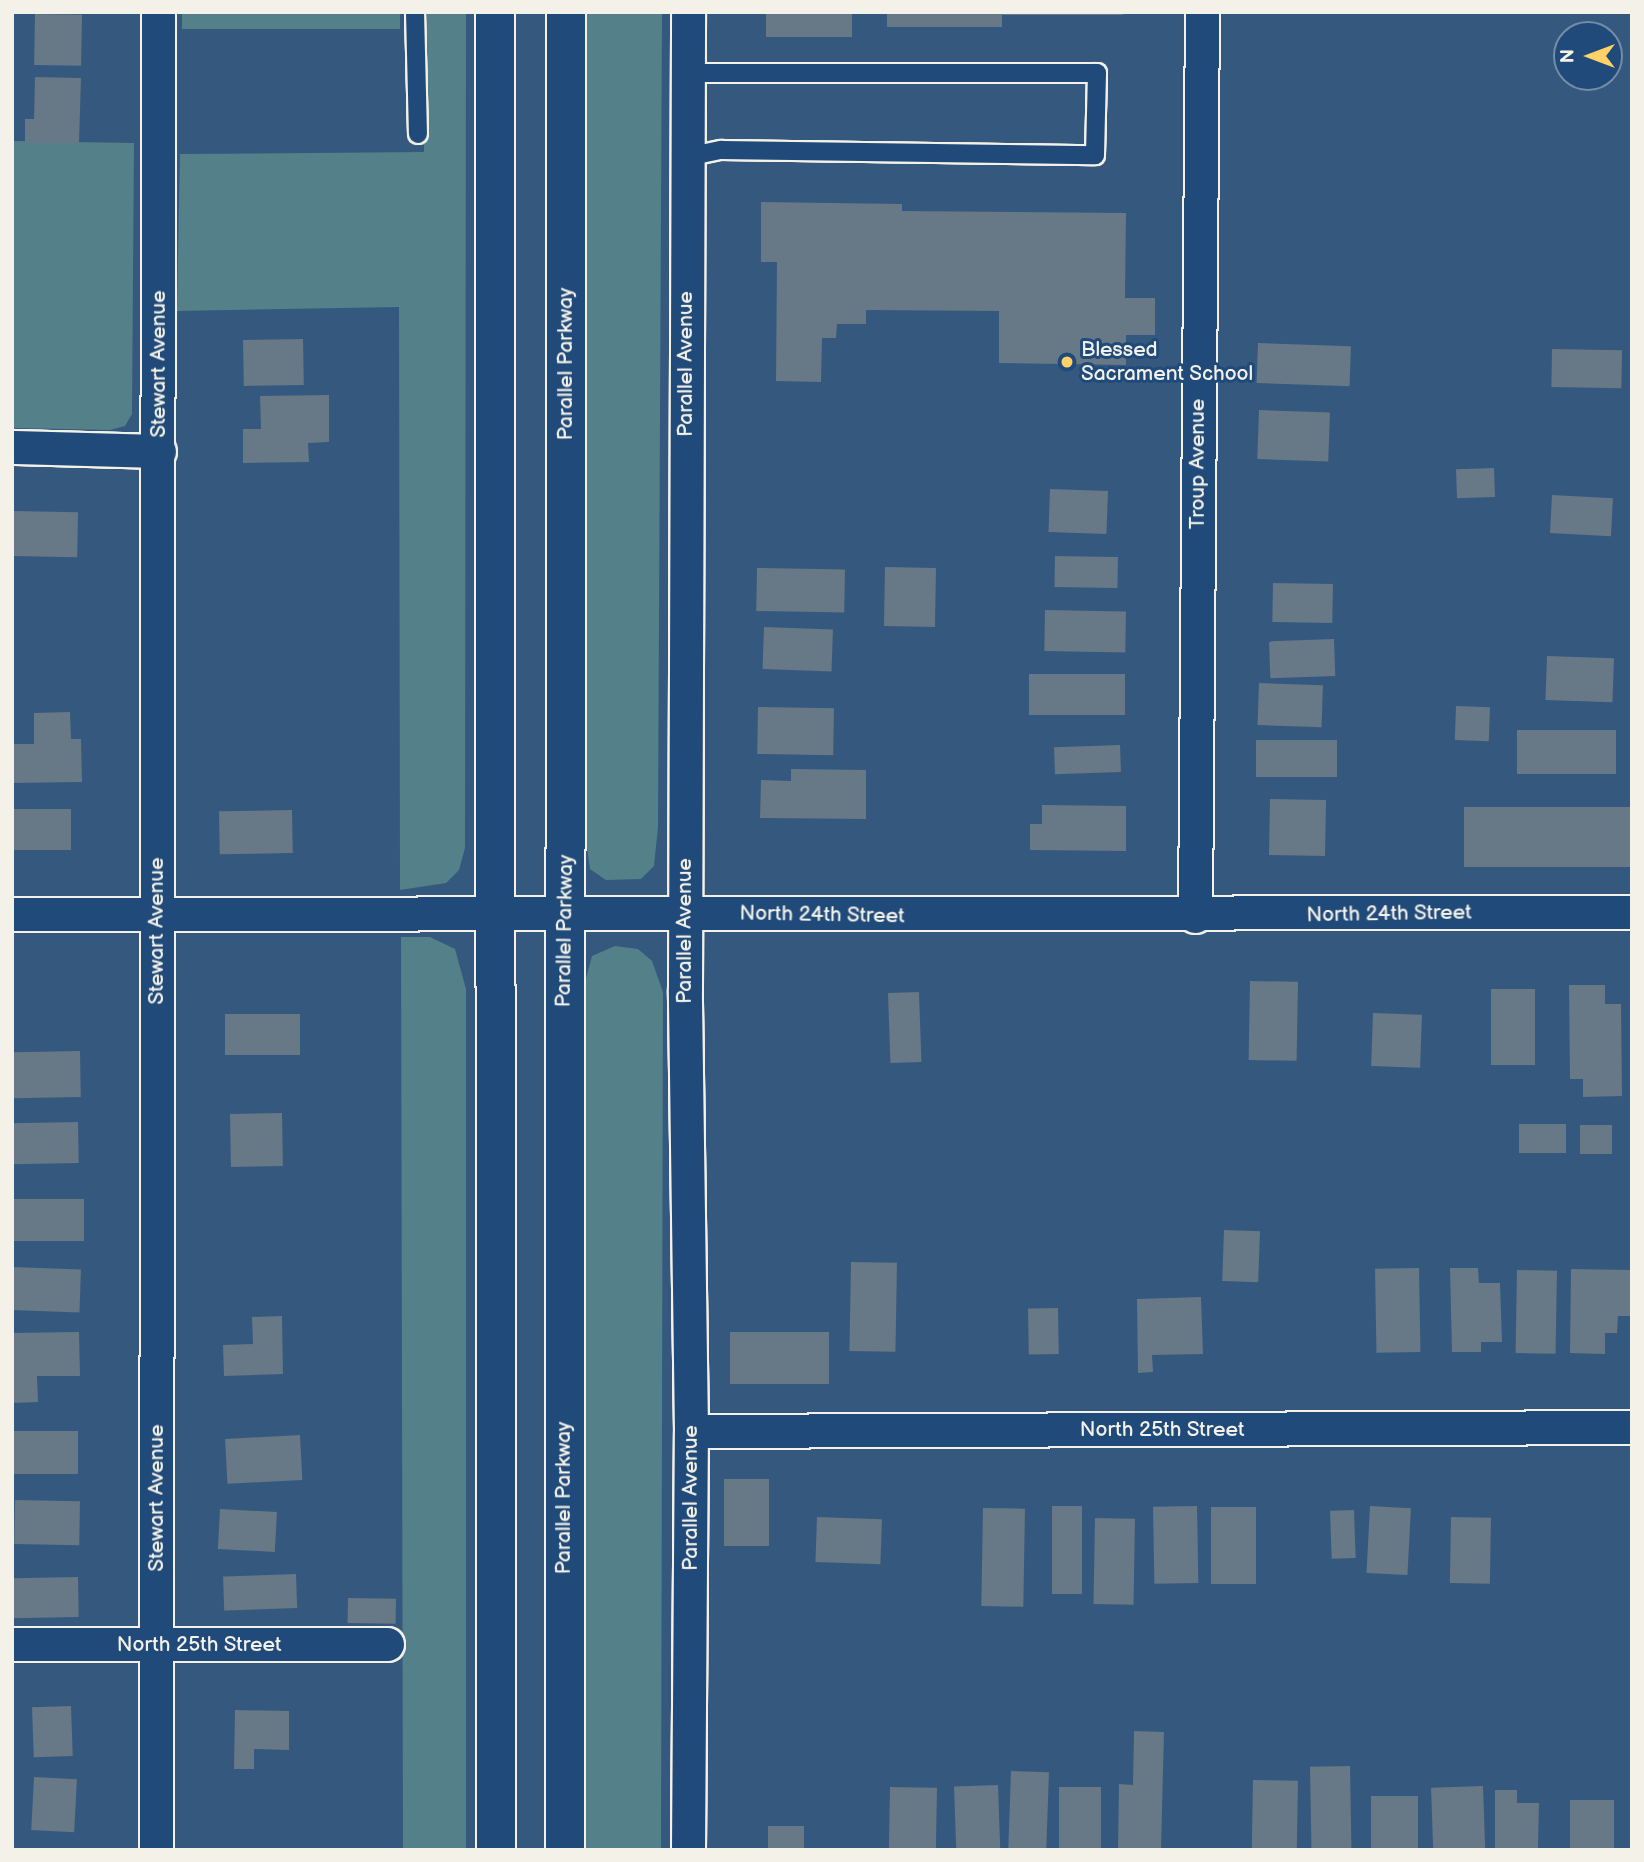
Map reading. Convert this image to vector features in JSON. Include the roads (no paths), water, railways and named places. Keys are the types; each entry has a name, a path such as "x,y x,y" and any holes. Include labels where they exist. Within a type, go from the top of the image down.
{"main road":[{"path":"495,12 496,1850"},
{"name":"Parallel Parkway","path":"565,1850 563,913 567,842 566,12"}],"street":[{"name":"Stewart Avenue","path":"156,1850 158,12"},
{"name":"Parallel Avenue","path":"688,12 686,914 691,1431 688,1850"},
{"name":"Troup Avenue","path":"1195,916 1202,12"},
{"path":"12,447 159,451"},
{"name":"North 24th Street","path":"12,914 1195,916 1632,912"},
{"name":"North 25th Street","path":"691,1431 1632,1427"},
{"name":"North 25th Street","path":"12,1644 387,1644"}],"lane":[{"path":"415,12 418,134"},
{"path":"687,73 1097,73 1095,155 721,150 687,157"}],"place":[{"name":"Blessed Sacrament School","path":"1067,362"}]}
